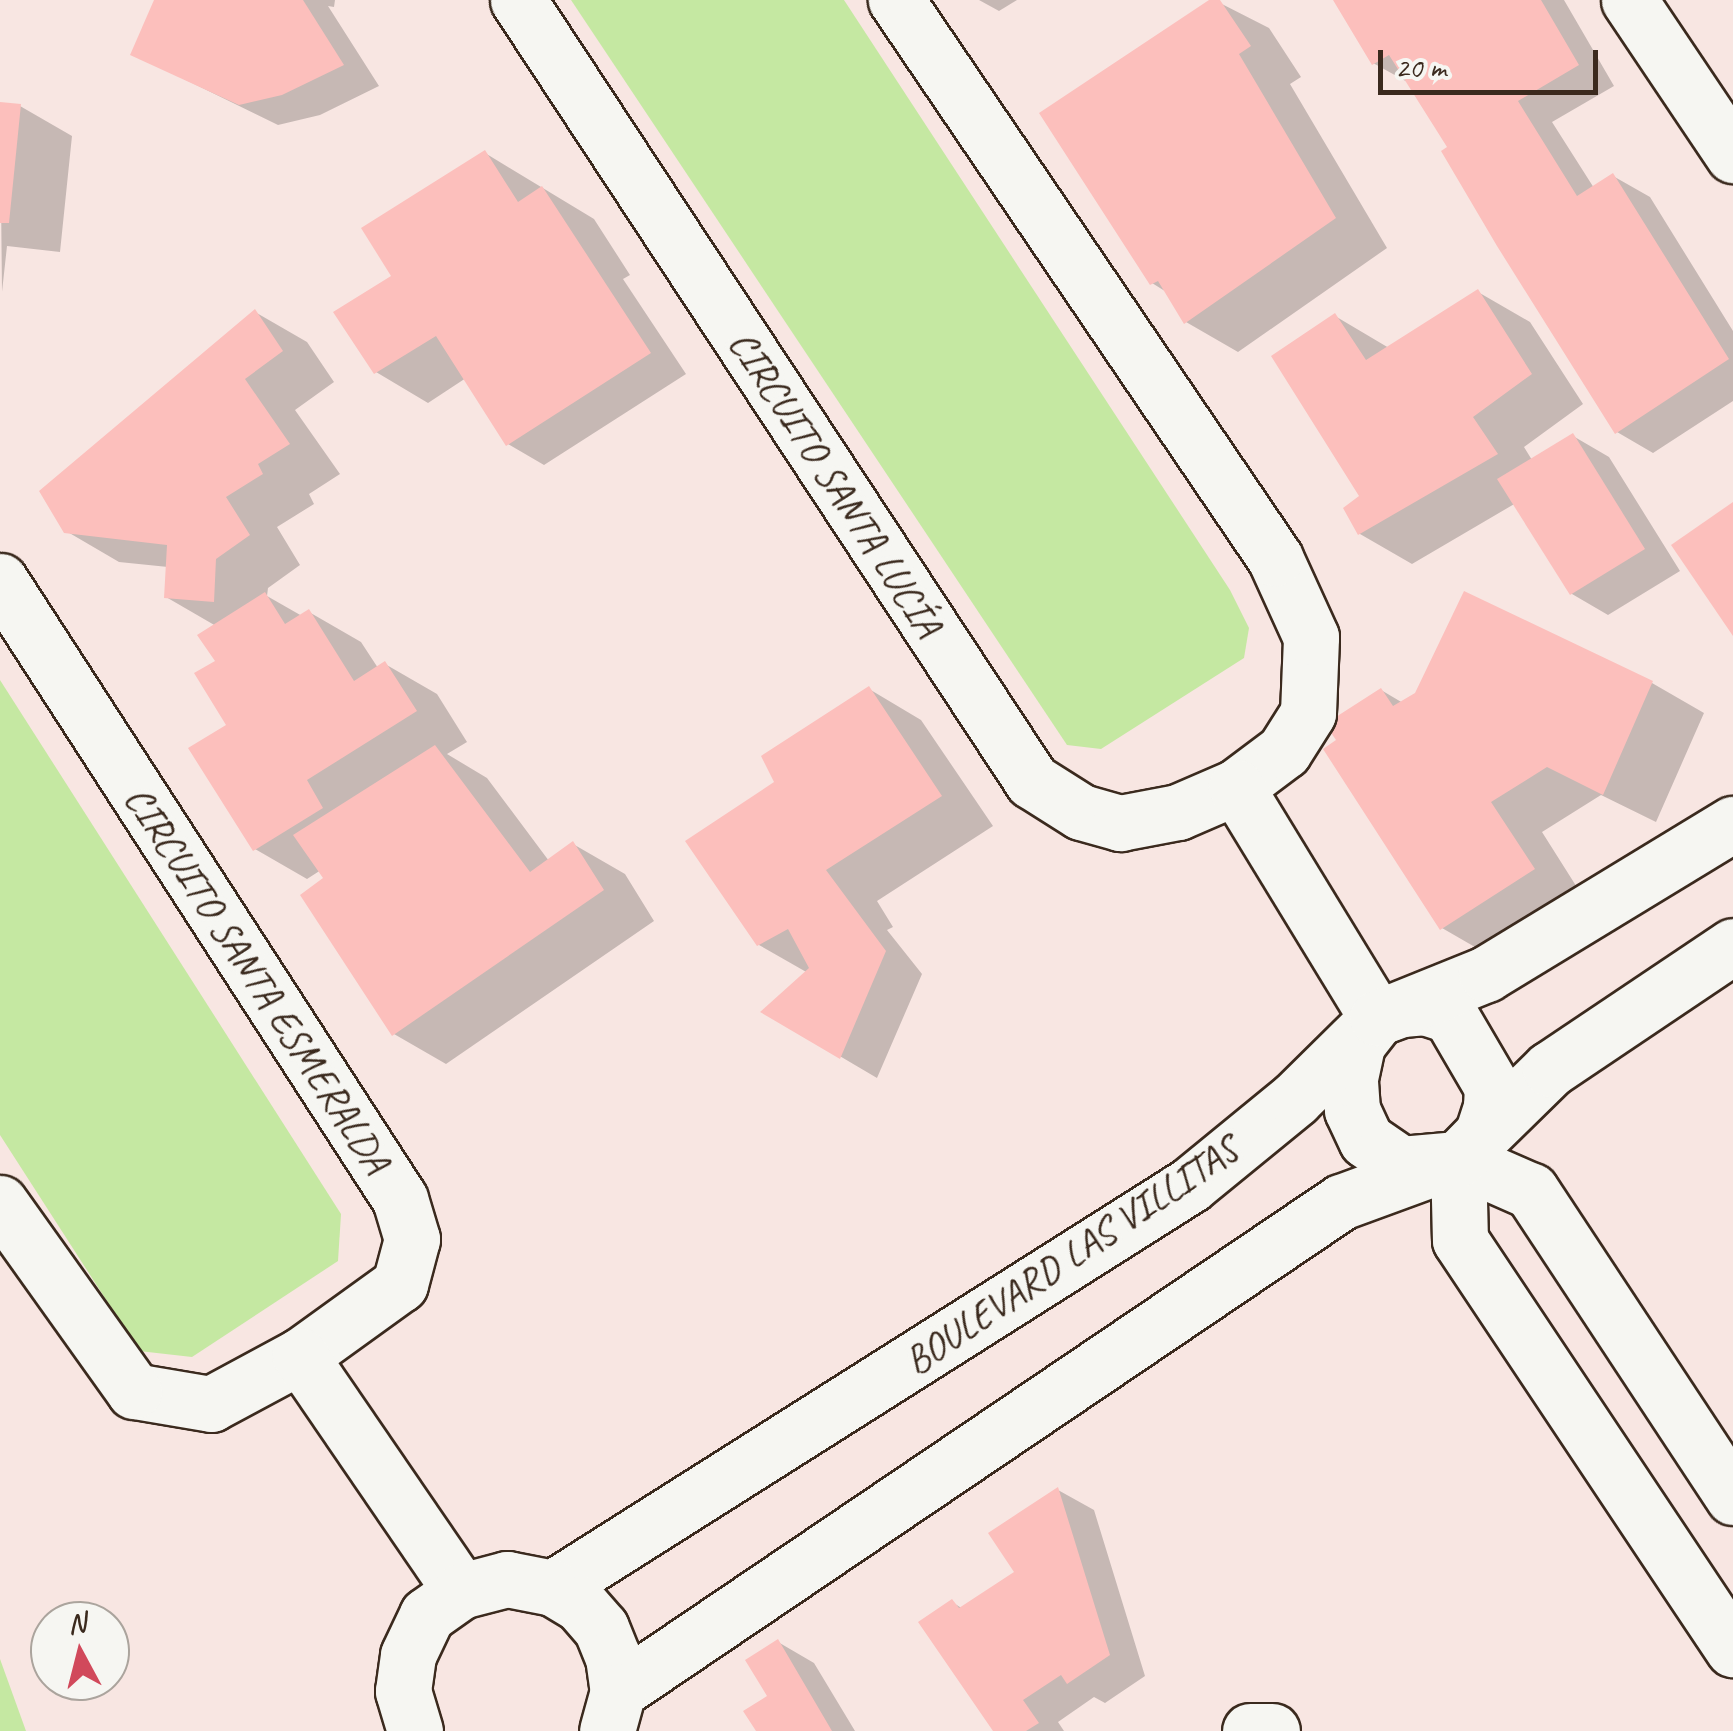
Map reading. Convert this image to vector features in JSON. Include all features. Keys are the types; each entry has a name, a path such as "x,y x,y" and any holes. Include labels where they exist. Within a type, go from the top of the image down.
{"street":[{"name":"CIRCUITO SANTA LUCÍA","path":"518,0 1032,781 1082,812 1120,823 1178,812 1236,786 1284,751 1308,712 1311,637 1275,558 896,0"},
{"path":"1630,0 1733,154"},
{"name":"CIRCUITO SANTA ESMERALDA","path":"0,582 400,1200 412,1238 400,1284 300,1356 211,1404 134,1391 0,1203"},
{"path":"1236,786 1377,1018"},
{"name":"BOULEVARD LAS VILLITAS","path":"554,1588 1190,1185 1295,1100 1377,1018 1486,974 1733,824"},
{"path":"612,1711 1341,1202 1458,1160 1550,1069 1733,946"},
{"path":"1733,1497 1531,1191 1458,1160 1401,1164 1366,1140 1352,1110 1350,1078 1357,1044 1377,1018 1402,1009 1425,1007 1450,1015 1482,1064 1492,1088 1491,1107 1482,1134 1458,1160 1460,1240 1733,1648"},
{"path":"300,1356 461,1591"},
{"path":"415,1731 403,1691 408,1655 427,1615 461,1591 507,1579 554,1588 580,1604 600,1628 614,1657 612,1711"},
{"path":"1250,1731 1272,1731"}],"green space":[{"path":"571,0 844,0 1230,590 1249,628 1244,658 1101,749 1067,745"},
{"path":"0,680 341,1214 338,1261 192,1357 139,1351 0,1135"},
{"path":"0,1659 26,1731 0,1731"}],"building":[{"path":"154,0 303,0 344,65 282,95 239,105 130,55"},
{"path":"1209,0 1220,0 1251,46 1239,54 1336,218 1184,324 1158,281 1150,285 1039,113"},
{"path":"1333,0 1541,0 1579,65 1518,101 1577,196 1613,173 1729,359 1615,434 1497,246 1441,151 1447,147 1389,55 1372,65"},
{"path":"0,102 21,104 9,223 0,223"},
{"path":"485,150 518,202 542,186 651,353 506,446 436,336 374,374 333,312 391,276 361,228"},
{"path":"1478,289 1532,374 1473,417 1498,454 1358,535 1343,508 1359,496 1271,356 1335,313 1366,360"},
{"path":"255,309 283,351 245,379 290,444 258,464 263,474 226,497 250,535 216,559 214,602 164,598 167,545 64,533 39,491"},
{"path":"1573,433 1645,549 1570,595 1497,479"},
{"path":"1733,502 1733,636 1671,545"},
{"path":"1464,591 1653,681 1603,795 1547,767 1491,802 1535,869 1440,930 1323,749 1336,740 1325,724 1381,688 1393,706 1415,693"},
{"path":"265,592 285,624 309,609 354,681 385,661 417,711 307,780 323,808 253,851 188,748 226,725 194,673 215,661 197,635"},
{"path":"869,686 942,796 826,870 886,951 840,1059 760,1012 809,968 788,929 757,946 685,841 774,782 761,756"},
{"path":"435,745 530,872 573,841 604,890 392,1036 300,895 323,878 293,835"},
{"path":"1058,1487 1110,1655 1067,1684 1061,1675 1023,1700 1039,1723 1026,1731 993,1731 918,1622 952,1599 959,1608 1014,1572 988,1533"},
{"path":"778,1639 832,1731 756,1731 743,1711 767,1696 745,1660"}]}
